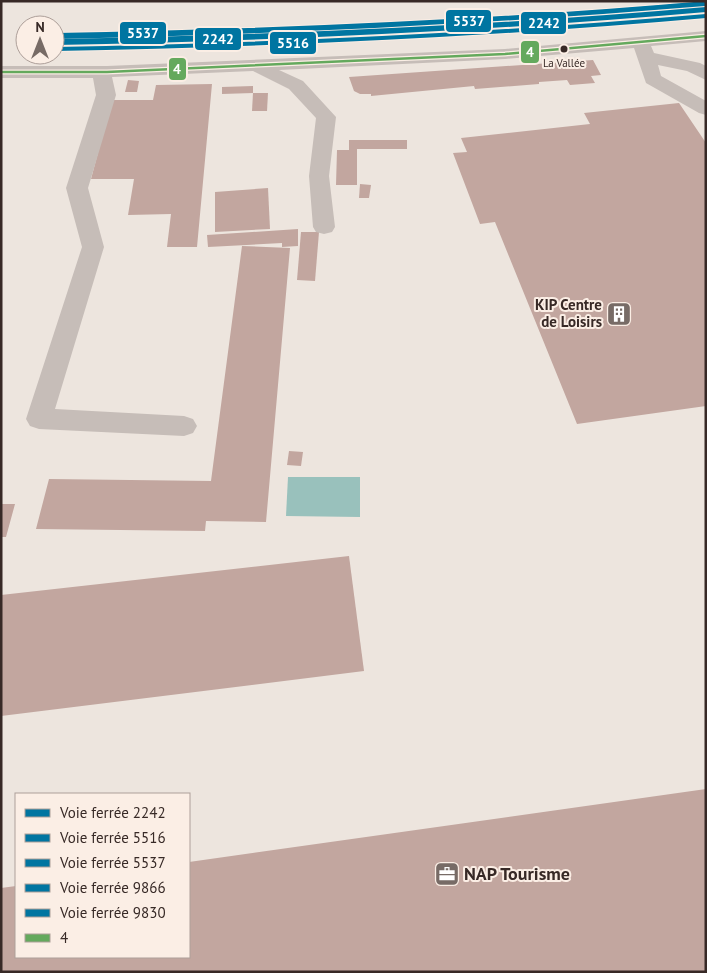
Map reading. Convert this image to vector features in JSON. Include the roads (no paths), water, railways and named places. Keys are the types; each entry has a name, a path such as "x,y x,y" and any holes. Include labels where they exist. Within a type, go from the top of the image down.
{"street":[{"path":"1,72 64,80 104,72 644,49 706,36"},
{"path":"644,49 693,67 706,74"},
{"path":"644,49 653,79 706,110"},
{"path":"256,65 296,86 326,117 319,176 324,227"},
{"path":"104,72 106,95 77,188 94,247 39,419 184,426"}],"water":[{"path":"288,477 360,477 360,517 286,516"}],"rail line":[{"name":"5537","path":"65,35 218,32 462,21 706,3"},
{"name":"9866","path":"65,37 299,30 462,22 705,4"},
{"name":"9830","path":"65,41 218,38 462,27 706,9"},
{"name":"2242","path":"65,43 380,33 706,10"},
{"name":"5516","path":"65,49 381,39 706,16"}],"place":[{"name":"La Vallée","path":"564,49"},
{"name":"KIP Centre de Loisirs","path":"619,314"},
{"name":"NAP Tourisme","path":"447,874"}]}
